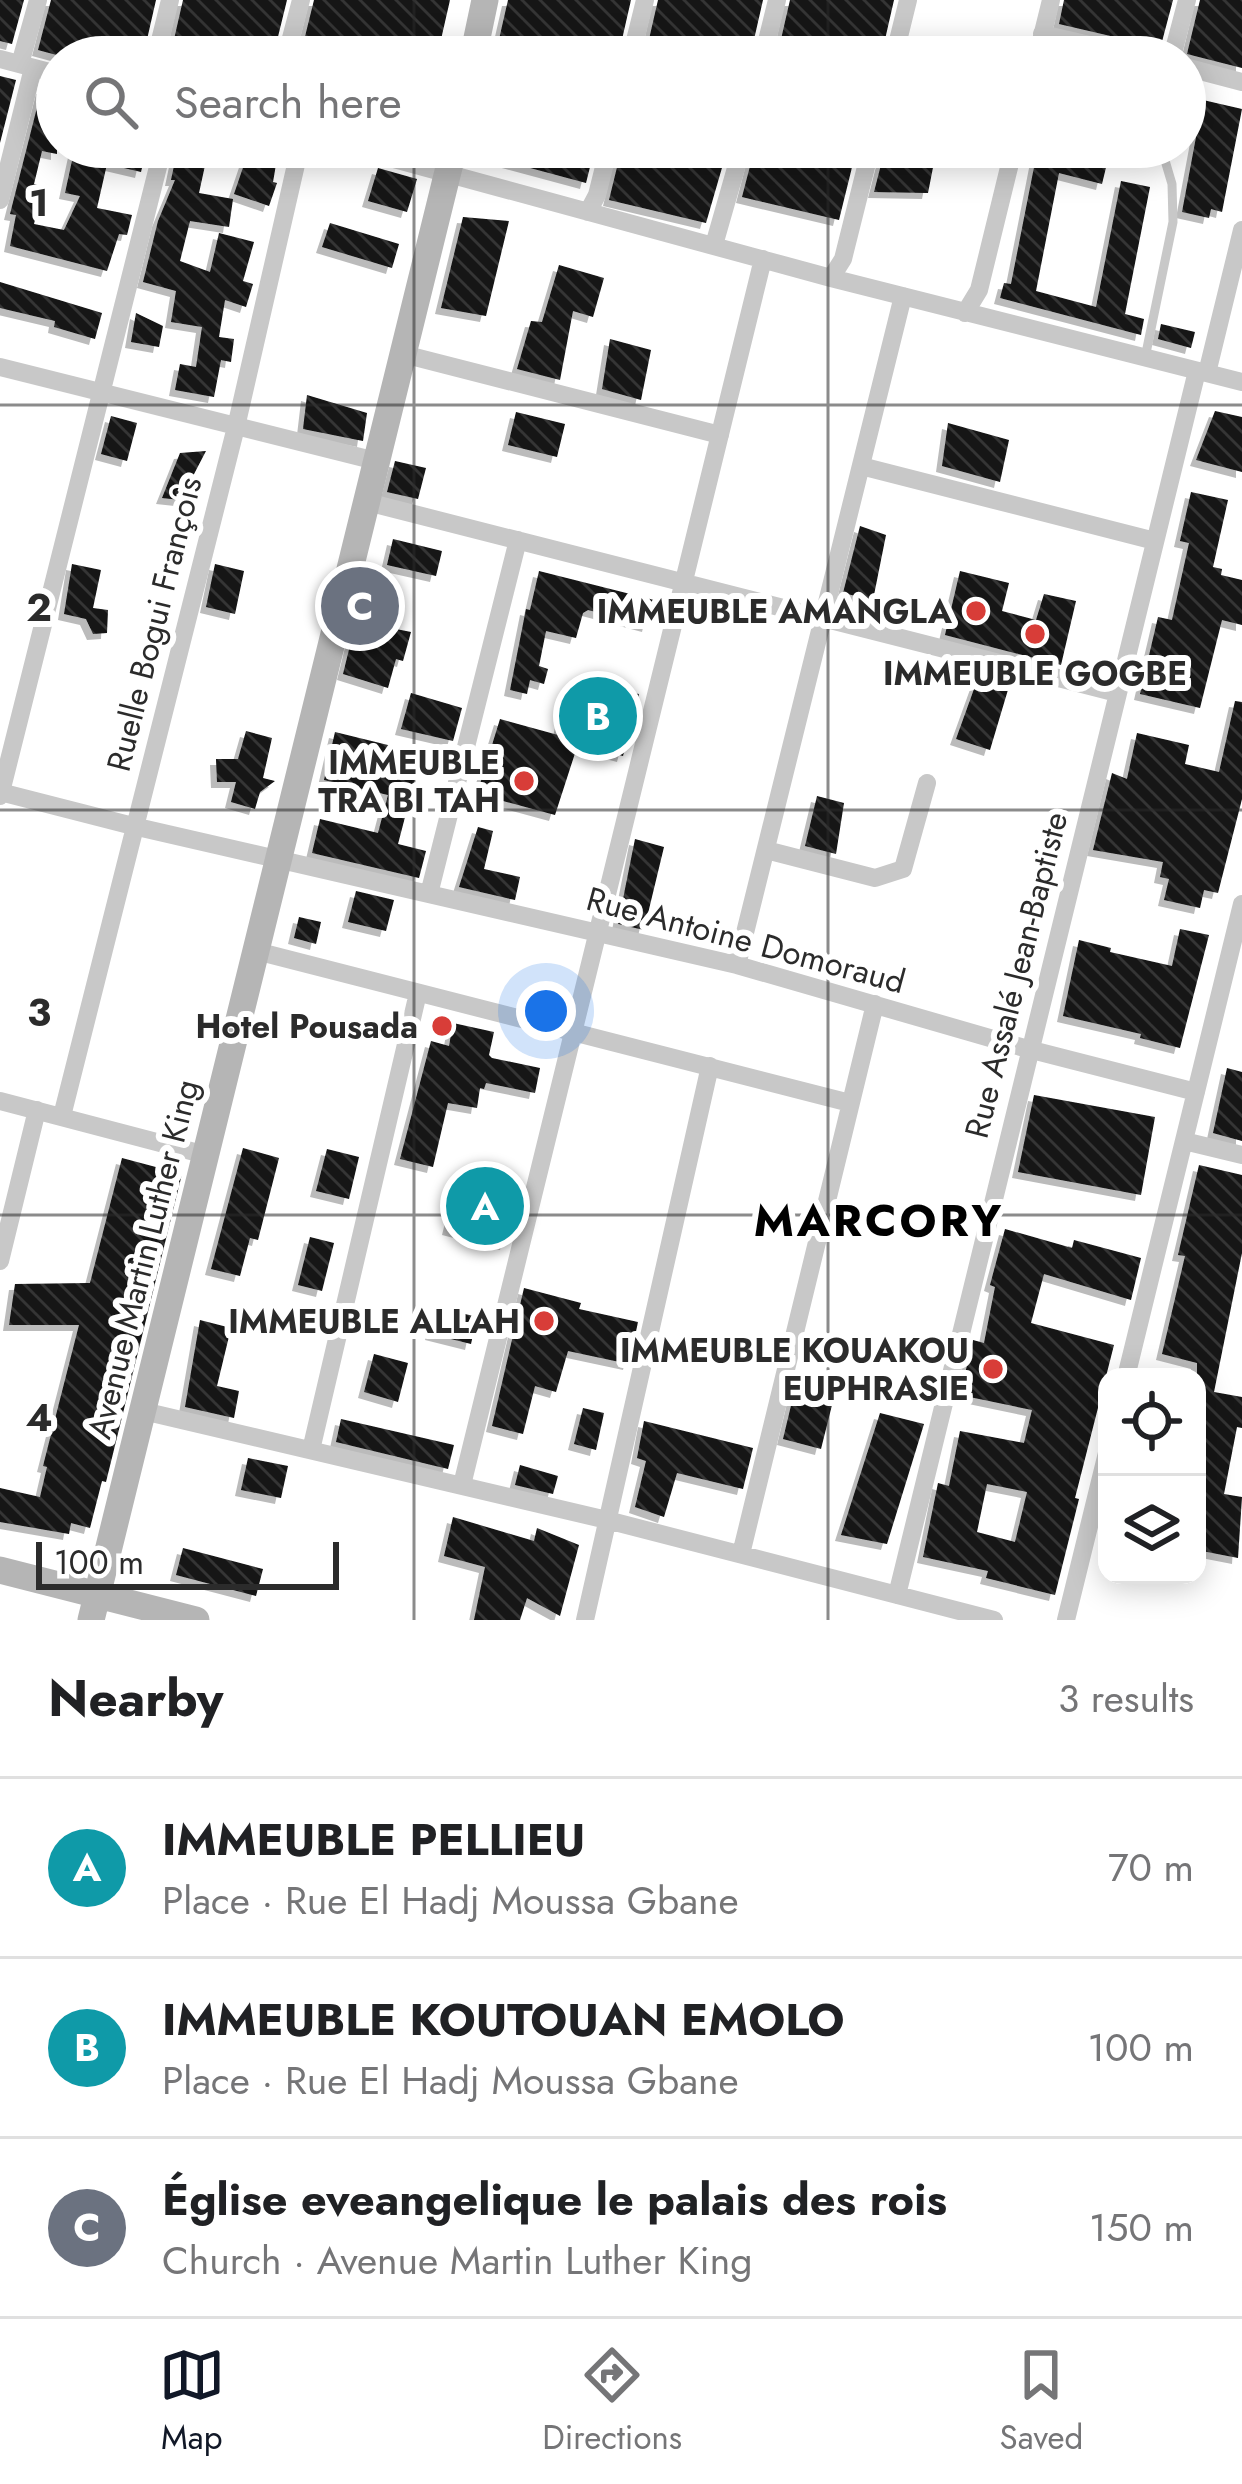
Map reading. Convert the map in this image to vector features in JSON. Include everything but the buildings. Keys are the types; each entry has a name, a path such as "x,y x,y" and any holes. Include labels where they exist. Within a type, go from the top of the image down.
{"street":[{"path":"0,200 38,0"},
{"path":"161,36 170,0"},
{"path":"292,36 301,0"},
{"path":"477,36 485,0"},
{"path":"636,36 645,0"},
{"path":"768,36 777,0"},
{"path":"899,36 908,0"},
{"path":"1051,0 1042,34 1051,36"},
{"path":"1177,36 1186,0"},
{"path":"0,59 36,69"},
{"path":"1206,73 1242,82"},
{"path":"0,793 158,168"},
{"name":"Ruelle Bogui François","path":"62,1116 236,427 295,168"},
{"name":"Avenue Martin Luther King","path":"94,1608 449,168"},
{"path":"474,168 588,212 1242,382"},
{"path":"588,212 604,168"},
{"path":"714,245 736,168"},
{"path":"831,278 843,259 867,168"},
{"path":"965,313 979,290 1009,168"},
{"name":"Rue Assalé Jean-Baptiste","path":"897,1595 1155,541 1242,230"},
{"path":"462,1485 763,259"},
{"path":"737,965 903,296"},
{"path":"403,354 720,435"},
{"path":"0,368 376,461"},
{"path":"861,466 1155,541"},
{"path":"367,502 1117,693"},
{"path":"429,894 518,540"},
{"path":"766,850 875,878 889,876 903,869 927,783"},
{"name":"Rue Antoine Domoraud","path":"0,793 597,930 1196,1092"},
{"path":"1128,1368 1242,904"},
{"path":"256,951 850,1103"},
{"path":"311,1450 418,992"},
{"path":"741,1555 875,1004"},
{"path":"585,1620 710,1066"},
{"path":"0,1101 206,1155"},
{"path":"0,1261 37,1110"},
{"path":"1184,1141 1242,1156"},
{"path":"143,1412 607,1520 994,1620"},
{"path":"1066,1620 1101,1476"},
{"path":"0,1570 94,1608 196,1620"}],"lane":[{"path":"1144,358 1173,222 1167,168"}],"place":[{"name":"Église eveangelique le palais des rois","path":"360,606"},
{"name":"IMMEUBLE AMANGLA","path":"976,611"},
{"name":"IMMEUBLE GOGBE","path":"1035,634"},
{"name":"IMMEUBLE KOUTOUAN EMOLO","path":"598,716"},
{"name":"IMMEUBLE TRA BI TAH","path":"524,781"},
{"name":"Hotel Pousada","path":"442,1026"},
{"name":"IMMEUBLE PELLIEU","path":"485,1206"},
{"name":"IMMEUBLE ALLAH","path":"544,1321"},
{"name":"IMMEUBLE KOUAKOU EUPHRASIE","path":"993,1369"}],"district":[{"name":"MARCORY","path":"879,1220"}]}
